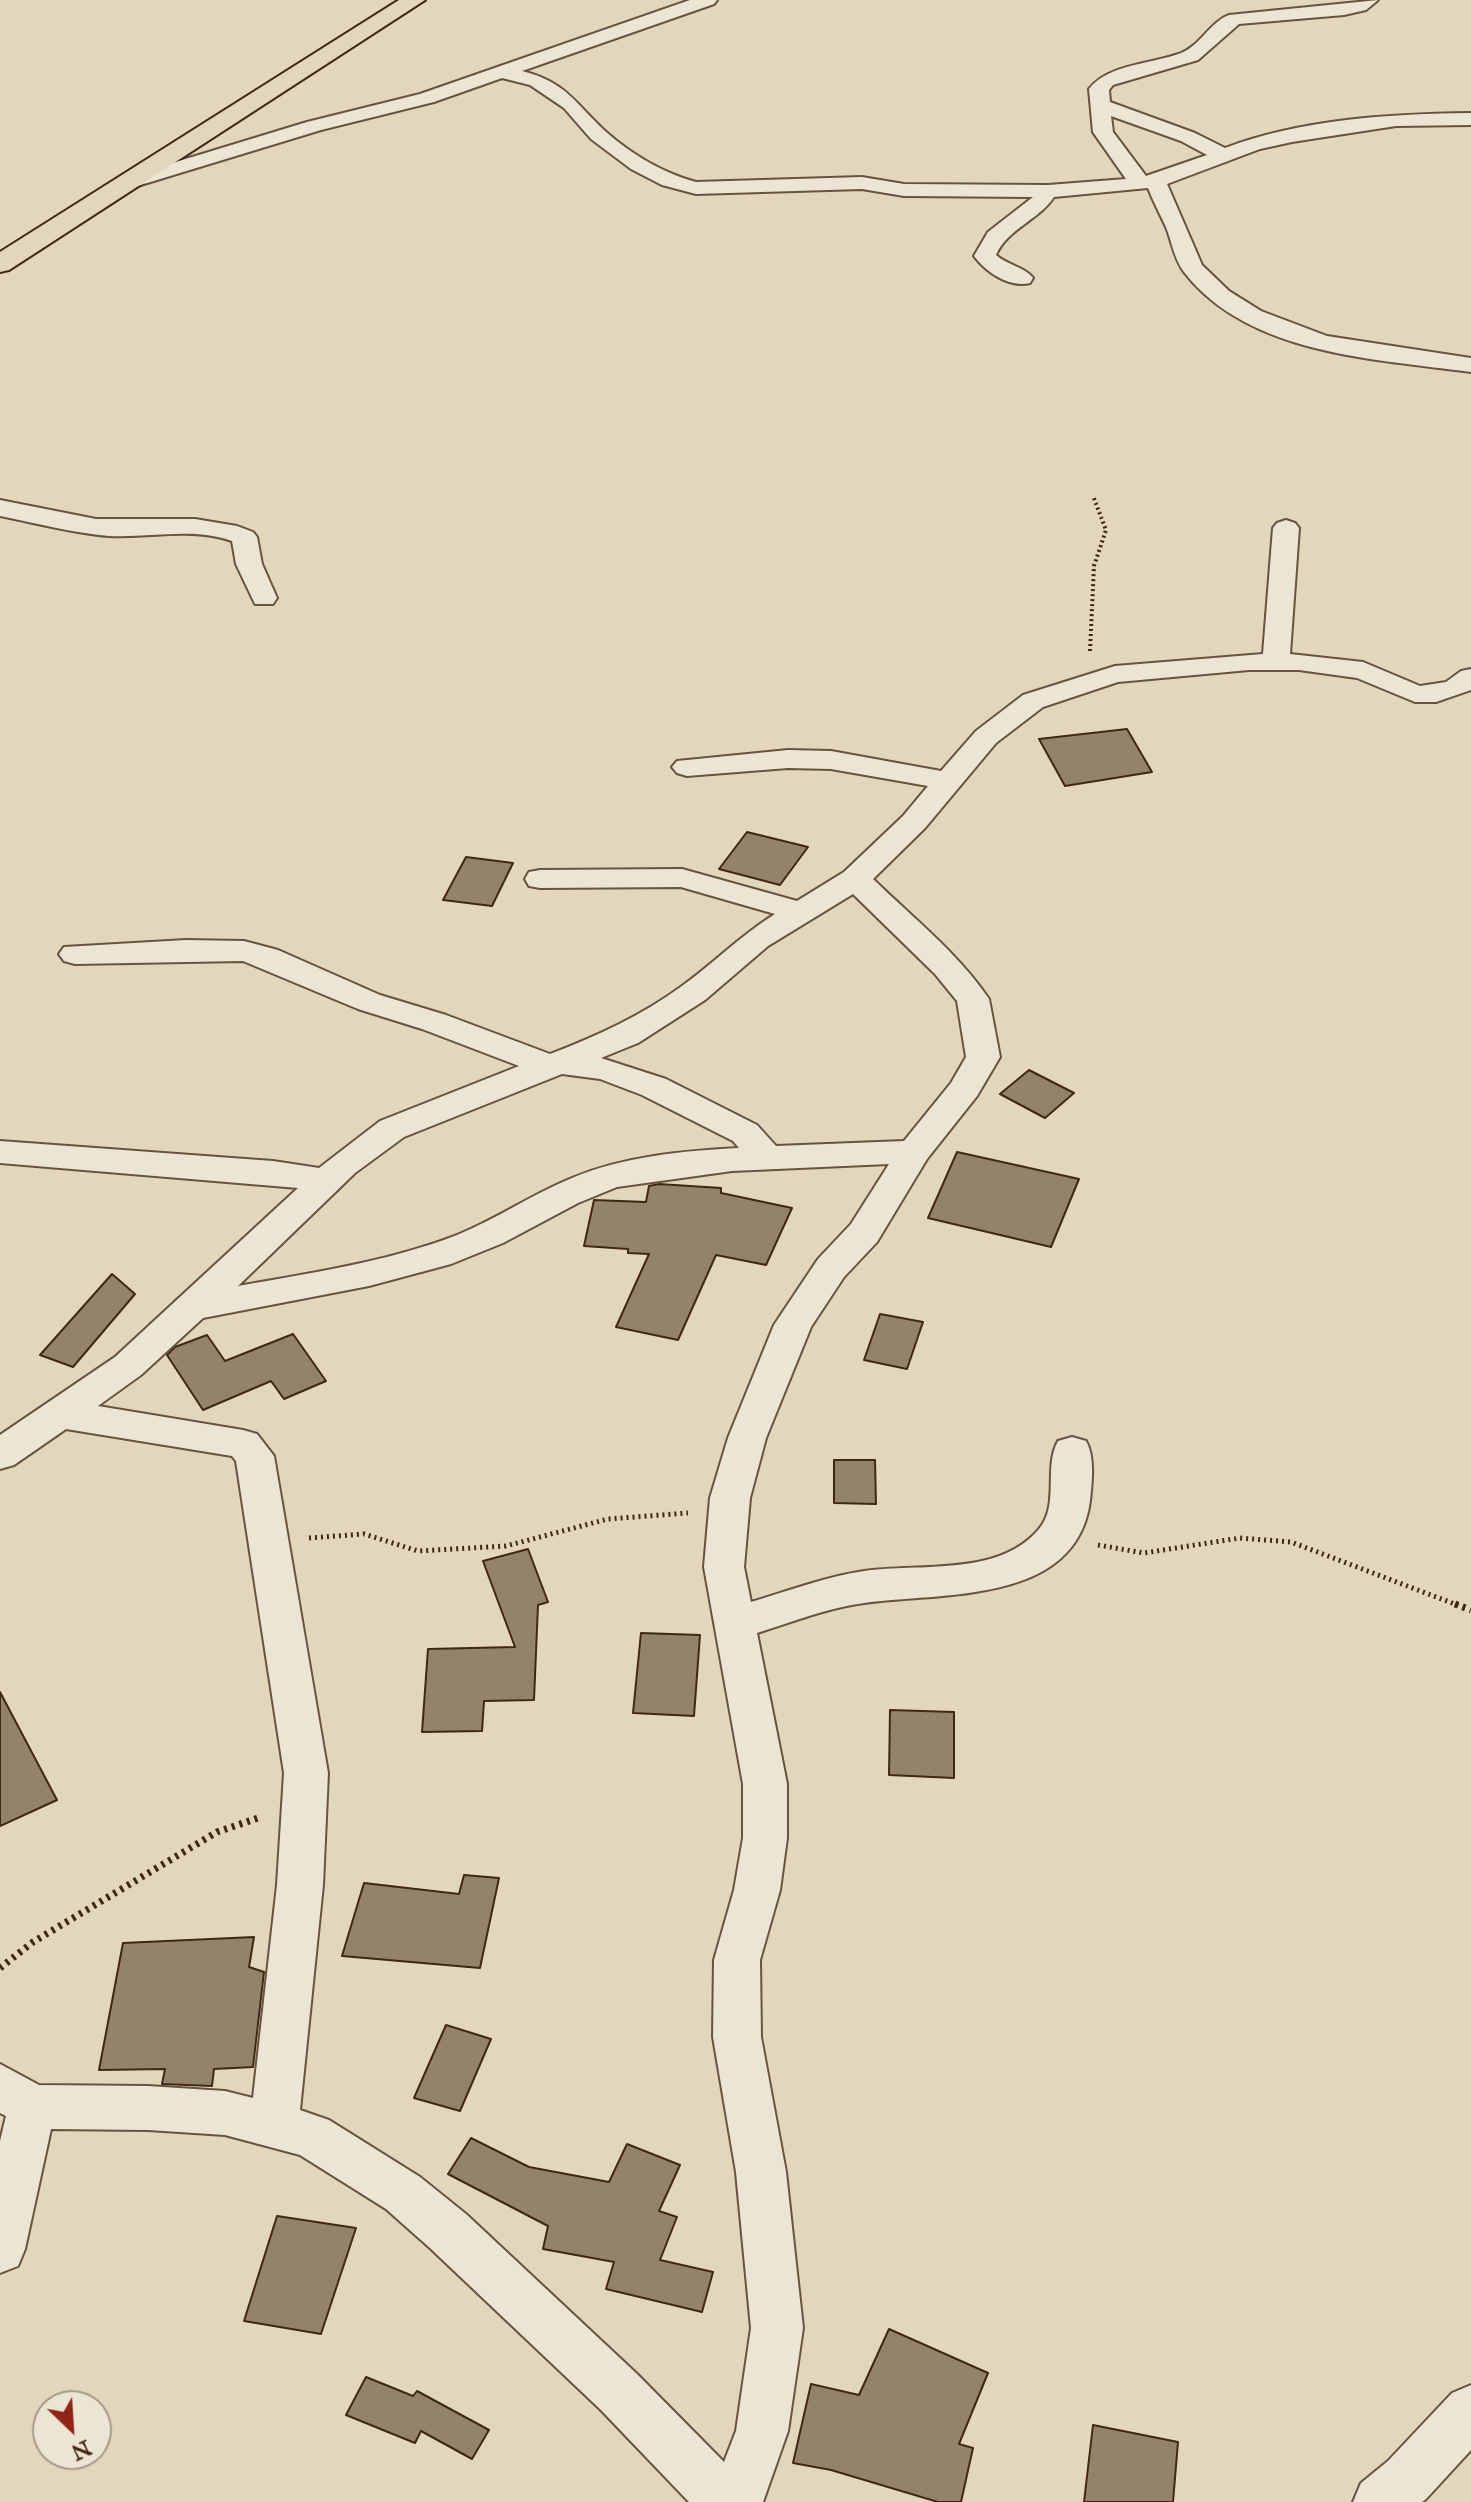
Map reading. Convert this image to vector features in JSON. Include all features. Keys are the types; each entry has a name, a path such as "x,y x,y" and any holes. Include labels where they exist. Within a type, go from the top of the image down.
{"highway":[{"path":"0,264 414,0"}],"street":[{"path":"127,183 303,129 427,98 708,0"},
{"path":"1369,0 1366,4 1343,10 1236,19 1228,22 1191,56 1106,81 1099,89 1103,132 1148,182 1194,270 1245,313 1281,330 1366,349 1471,365"},
{"path":"500,72 537,81 571,104 598,135 638,165 669,181 696,188 862,183 904,190 1048,191 1148,182 1271,140 1372,123 1421,118 1471,119"},
{"path":"1099,105 1188,137 1224,155"},
{"path":"1022,278 992,264 985,256 988,245 1042,203 1048,191"},
{"path":"0,508 83,526 114,529 196,525 230,530 244,537 249,564 264,598"},
{"path":"1276,662 1286,528"},
{"path":"0,1455 128,1366 343,1165 392,1129 626,1036 694,993 757,939 855,879 914,822 947,781 1005,720 1033,701 1115,674 1276,662 1326,664 1363,670 1415,694 1436,694 1456,688 1471,677"},
{"path":"687,767 788,759 831,760 947,781"},
{"path":"540,879 682,878 801,912"},
{"path":"736,2502 762,2431 777,2328 761,2172 737,2037 737,1960 757,1890 765,1838 765,1798 724,1567 730,1498 747,1438 793,1325 831,1268 864,1233 914,1152 965,1088 983,1057 973,999 855,879"},
{"path":"75,954 186,950 244,951 267,957 369,1002 554,1065 606,1069 654,1087 745,1133 769,1160"},
{"path":"0,1152 273,1173 327,1181"},
{"path":"192,1307 422,1259 472,1242 587,1186 623,1174 769,1160 914,1152"},
{"path":"62,1414 243,1444 255,1456 306,1773 300,1885 274,2127"},
{"path":"735,1623 857,1588 896,1582 969,1579 1019,1565 1041,1553 1056,1536 1067,1514 1072,1451"},
{"path":"0,2249 16,2096 225,2113 312,2136 353,2159 414,2202 619,2392 726,2502"},
{"path":"1380,2502 1407,2480 1471,2411"}],"path":[{"path":"1074,685 1091,649 1094,566 1106,530 1093,496"},
{"path":"267,1540 364,1534 418,1551 459,1549 506,1546 608,1519 680,1512 729,1516"},
{"path":"1083,1542 1144,1553 1240,1538 1291,1542 1471,1610"},
{"path":"0,1968 33,1942 217,1832 304,1803"}],"building":[{"path":"1127,729 1152,772 1065,786 1039,739"},
{"path":"747,832 808,847 780,885 719,869"},
{"path":"466,857 513,863 492,906 443,900"},
{"path":"1029,1070 1074,1093 1045,1118 1000,1094"},
{"path":"957,1152 1079,1179 1051,1247 928,1218"},
{"path":"649,1186 721,1188 721,1193 792,1208 766,1265 716,1255 678,1340 616,1327 649,1254 584,1246 594,1200 646,1202"},
{"path":"112,1274 135,1294 73,1367 40,1355"},
{"path":"880,1314 923,1322 907,1369 864,1360"},
{"path":"293,1334 326,1381 284,1399 271,1381 203,1410 167,1355 175,1347 207,1335 225,1361"},
{"path":"834,1460 875,1460 876,1504 834,1503"},
{"path":"528,1549 548,1602 538,1605 534,1700 484,1701 482,1731 422,1732 428,1649 515,1647 483,1561"},
{"path":"641,1633 700,1635 694,1716 633,1713"},
{"path":"0,1692 57,1800 0,1826"},
{"path":"890,1710 954,1712 954,1778 889,1775"},
{"path":"464,1875 499,1878 480,1968 342,1956 364,1883 459,1894"},
{"path":"254,1937 249,1967 264,1972 253,2067 214,2069 212,2086 162,2084 165,2069 99,2070 123,1943"},
{"path":"446,2025 491,2039 460,2111 414,2098"},
{"path":"471,2138 529,2167 609,2182 627,2144 680,2165 659,2211 677,2217 660,2260 713,2272 702,2312 606,2289 614,2262 543,2249 548,2226 448,2174"},
{"path":"277,2216 356,2228 321,2334 244,2321"},
{"path":"889,2329 988,2373 959,2444 973,2448 961,2502 938,2502 831,2470 793,2463 811,2384 859,2395"},
{"path":"366,2377 413,2396 417,2391 489,2430 472,2459 421,2431 415,2443 346,2415"},
{"path":"1093,2425 1178,2442 1173,2502 1084,2502"}]}
